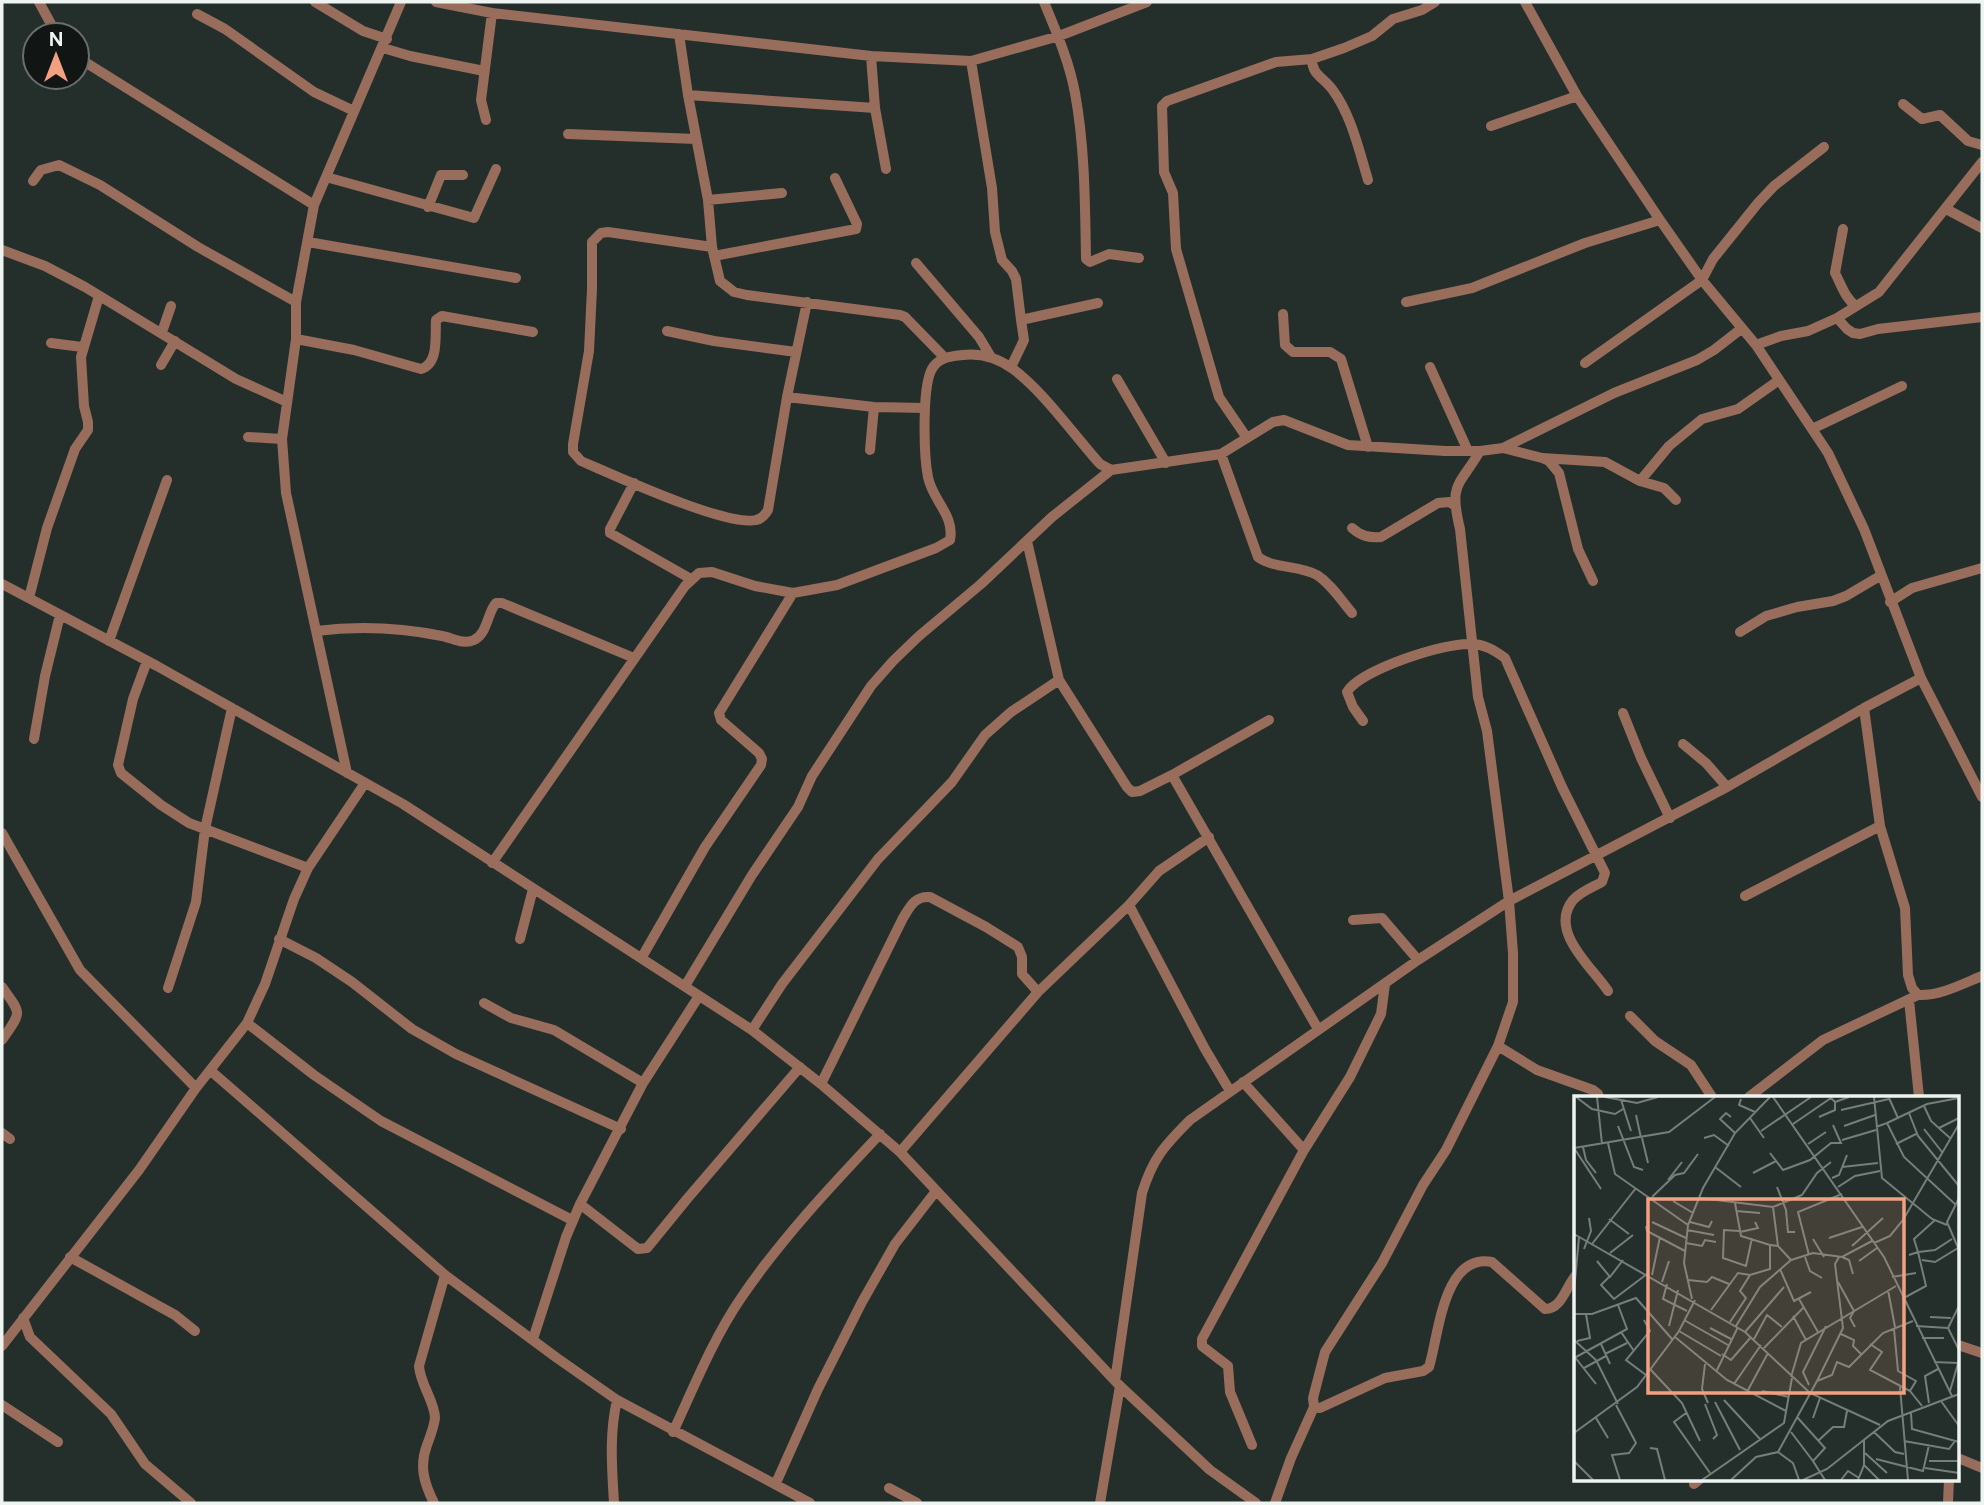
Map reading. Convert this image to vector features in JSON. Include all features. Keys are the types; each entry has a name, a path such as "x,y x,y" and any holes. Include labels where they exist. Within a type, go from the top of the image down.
{"street":[{"path":"39,2 49,21"},
{"path":"315,2 410,56 484,71"},
{"path":"347,773 285,494 282,439 296,339 296,302 314,205 401,2"},
{"path":"436,2 492,13 871,56 971,61 1059,36 1140,3"},
{"path":"1044,2 1059,36 1074,90 1080,128 1086,259 1093,261 1109,254 1139,258"},
{"path":"1247,438 1219,397 1176,249 1173,193 1164,173 1161,109 1167,101 1264,65 1279,61 1312,59 1372,36 1393,19 1422,10 1435,2"},
{"path":"1525,2 1577,96 1660,220 1702,281 1756,345 1828,453 1864,529 1921,678 1982,797"},
{"path":"197,13 225,29 314,92 354,111"},
{"path":"486,120 481,100 492,13"},
{"path":"679,34 708,200 713,252 720,281 734,292 905,317 945,358"},
{"path":"871,56 875,108 886,169"},
{"path":"1312,59 1315,73 1331,88 1342,107 1368,180"},
{"path":"971,61 992,188 995,232 1002,260 1016,279 1024,341 1011,367"},
{"path":"91,66 314,205"},
{"path":"688,95 875,108"},
{"path":"1491,126 1577,96"},
{"path":"1903,104 1922,119 1940,115 1968,141 1982,145"},
{"path":"568,134 696,139"},
{"path":"1585,363 1702,281 1713,259 1758,203 1774,186 1824,147"},
{"path":"1756,345 1781,335 1808,331 1837,318 1879,292 1982,162"},
{"path":"33,181 41,170 59,165 100,184 198,247 296,302"},
{"path":"326,177 474,218 496,169"},
{"path":"428,207 441,175 463,175"},
{"path":"807,302 787,397 768,510 763,517 741,520 672,499 581,461 573,452 589,351 592,242 601,233 608,232 713,252 856,229 857,224 835,178"},
{"path":"708,200 782,193"},
{"path":"1946,209 1982,228"},
{"path":"1406,302 1472,288 1585,243 1660,220"},
{"path":"1843,229 1835,273 1847,300 1856,306"},
{"path":"308,242 516,278"},
{"path":"2,250 45,266 86,287 236,379 287,402"},
{"path":"916,263 979,337 990,357"},
{"path":"29,598 47,528 75,449 88,430 80,368 82,347 99,296"},
{"path":"1021,320 1098,303"},
{"path":"162,332 171,306"},
{"path":"1283,314 1285,345 1293,352 1330,352 1341,359 1368,447"},
{"path":"296,339 354,350 421,369 429,367 433,361 436,320 442,316 533,332"},
{"path":"1837,318 1847,329 1860,334 1878,329 1982,317"},
{"path":"685,986 752,875 798,807 812,776 871,686 919,636 981,584 1052,517 1111,470 1221,454 1273,422 1284,420 1348,444 1368,447 1480,452 1503,448 1614,393 1697,360 1741,329"},
{"path":"667,331 714,341 796,352"},
{"path":"161,365 175,341"},
{"path":"51,343 82,347"},
{"path":"492,863 634,658 691,579 699,573 712,572 755,586 793,593 837,585 936,548 950,540 952,530 948,517 930,487 927,474 925,408 927,381 933,366 945,358 967,355 990,357 1011,367 1026,379 1100,464 1111,470"},
{"path":"1430,367 1468,451"},
{"path":"1117,379 1166,463"},
{"path":"1640,481 1670,446 1702,419 1738,409 1779,380"},
{"path":"1812,429 1902,386"},
{"path":"787,397 874,407 925,408"},
{"path":"870,450 874,407"},
{"path":"248,437 282,439"},
{"path":"1503,448 1549,461 1559,473 1578,549 1593,581"},
{"path":"1275,1503 1291,1458 1314,1407 1313,1398 1325,1352 1382,1263 1423,1185 1446,1150 1498,1046 1513,1002 1509,901 1488,731 1478,697 1462,550 1454,505 1456,485 1480,452"},
{"path":"1221,454 1258,557 1266,563 1282,564 1316,575 1352,613"},
{"path":"1542,458 1605,462 1640,481 1664,488 1676,500"},
{"path":"109,641 167,480"},
{"path":"634,483 610,533 691,579"},
{"path":"1352,528 1360,535 1381,537 1434,504 1445,502 1454,505"},
{"path":"1027,541 1059,680 1132,792 1140,791 1172,775 1269,720"},
{"path":"1890,602 1912,588 1982,568"},
{"path":"1740,632 1766,616 1846,596 1880,576"},
{"path":"2,584 147,661 403,804 751,1030 821,1084 900,1152 1117,1383 1210,1470 1256,1503"},
{"path":"642,957 705,847 761,765 760,754 721,720 719,713 793,593"},
{"path":"316,631 376,629 432,634 463,642 475,639 484,629 492,607 496,603 502,603 634,658"},
{"path":"34,739 60,615"},
{"path":"1363,721 1347,692 1356,681 1368,674 1416,655 1456,644 1471,643 1490,648 1505,658 1562,787 1605,873 1604,879 1574,900 1565,923 1567,933 1578,953 1608,991"},
{"path":"147,661 133,699 118,768 121,773 189,823 308,868"},
{"path":"1100,1503 1139,1206 1150,1169 1164,1146 1181,1129 1230,1091 1418,960 1509,901 1727,788 1921,678"},
{"path":"751,1030 782,984 878,859 952,782 985,735 1011,712 1059,680"},
{"path":"168,988 196,902 205,829 232,708"},
{"path":"1864,708 1880,826 1905,908 1919,1096"},
{"path":"1623,713 1670,818"},
{"path":"1683,744 1700,757 1727,788"},
{"path":"1970,773 1982,767"},
{"path":"1172,775 1318,1029"},
{"path":"2,1346 139,1170 196,1088 247,1023 265,984 279,939 308,868 365,783"},
{"path":"1745,896 1880,826"},
{"path":"2,833 80,970 196,1088"},
{"path":"900,1152 1038,992 1129,905 1160,871 1209,837"},
{"path":"520,939 533,889"},
{"path":"821,1084 893,937 914,901 922,896 930,897 1018,947 1024,978 1038,992"},
{"path":"1129,905 1198,1037 1230,1091"},
{"path":"1353,920 1382,918 1418,960"},
{"path":"279,939 316,958 352,982 412,1029 456,1054 621,1129"},
{"path":"1750,1096 1823,1040 1913,998 1949,990 1982,976"},
{"path":"1252,1445 1230,1392 1228,1366 1209,1354 1202,1346 1202,1339 1304,1150 1350,1077 1384,1003 1385,984"},
{"path":"2,987 18,1009 18,1014 2,1040"},
{"path":"533,1339 572,1220 643,1083 699,996"},
{"path":"484,1003 511,1018 554,1030 643,1083"},
{"path":"1630,1016 1655,1041 1691,1065 1711,1096"},
{"path":"247,1023 314,1075 381,1121 572,1220"},
{"path":"1498,1046 1537,1070 1593,1090 1599,1096"},
{"path":"580,1204 638,1249 647,1248 800,1067"},
{"path":"211,1071 445,1275 617,1400 810,1503"},
{"path":"1243,1082 1304,1150"},
{"path":"673,1432 722,1328 741,1298 790,1235 880,1134"},
{"path":"776,1483 818,1389 862,1302 895,1244 936,1191"},
{"path":"70,1257 175,1315 195,1331"},
{"path":"1314,1407 1321,1408 1385,1378 1423,1371 1429,1367 1444,1302 1457,1274 1467,1266 1488,1261 1496,1264 1545,1309 1551,1309 1560,1303 1568,1283 1574,1277"},
{"path":"434,1503 422,1471 423,1455 435,1419 434,1410 420,1378 419,1366 445,1275"},
{"path":"23,1318 30,1337 111,1414 145,1464 191,1503"},
{"path":"11,1334 30,1337"},
{"path":"1960,1346 1982,1353"},
{"path":"614,1503 611,1453 612,1423 617,1400"},
{"path":"2,1405 58,1442"},
{"path":"1960,1459 1982,1468"},
{"path":"1948,1503 1949,1480"},
{"path":"889,1488 917,1503"}]}
